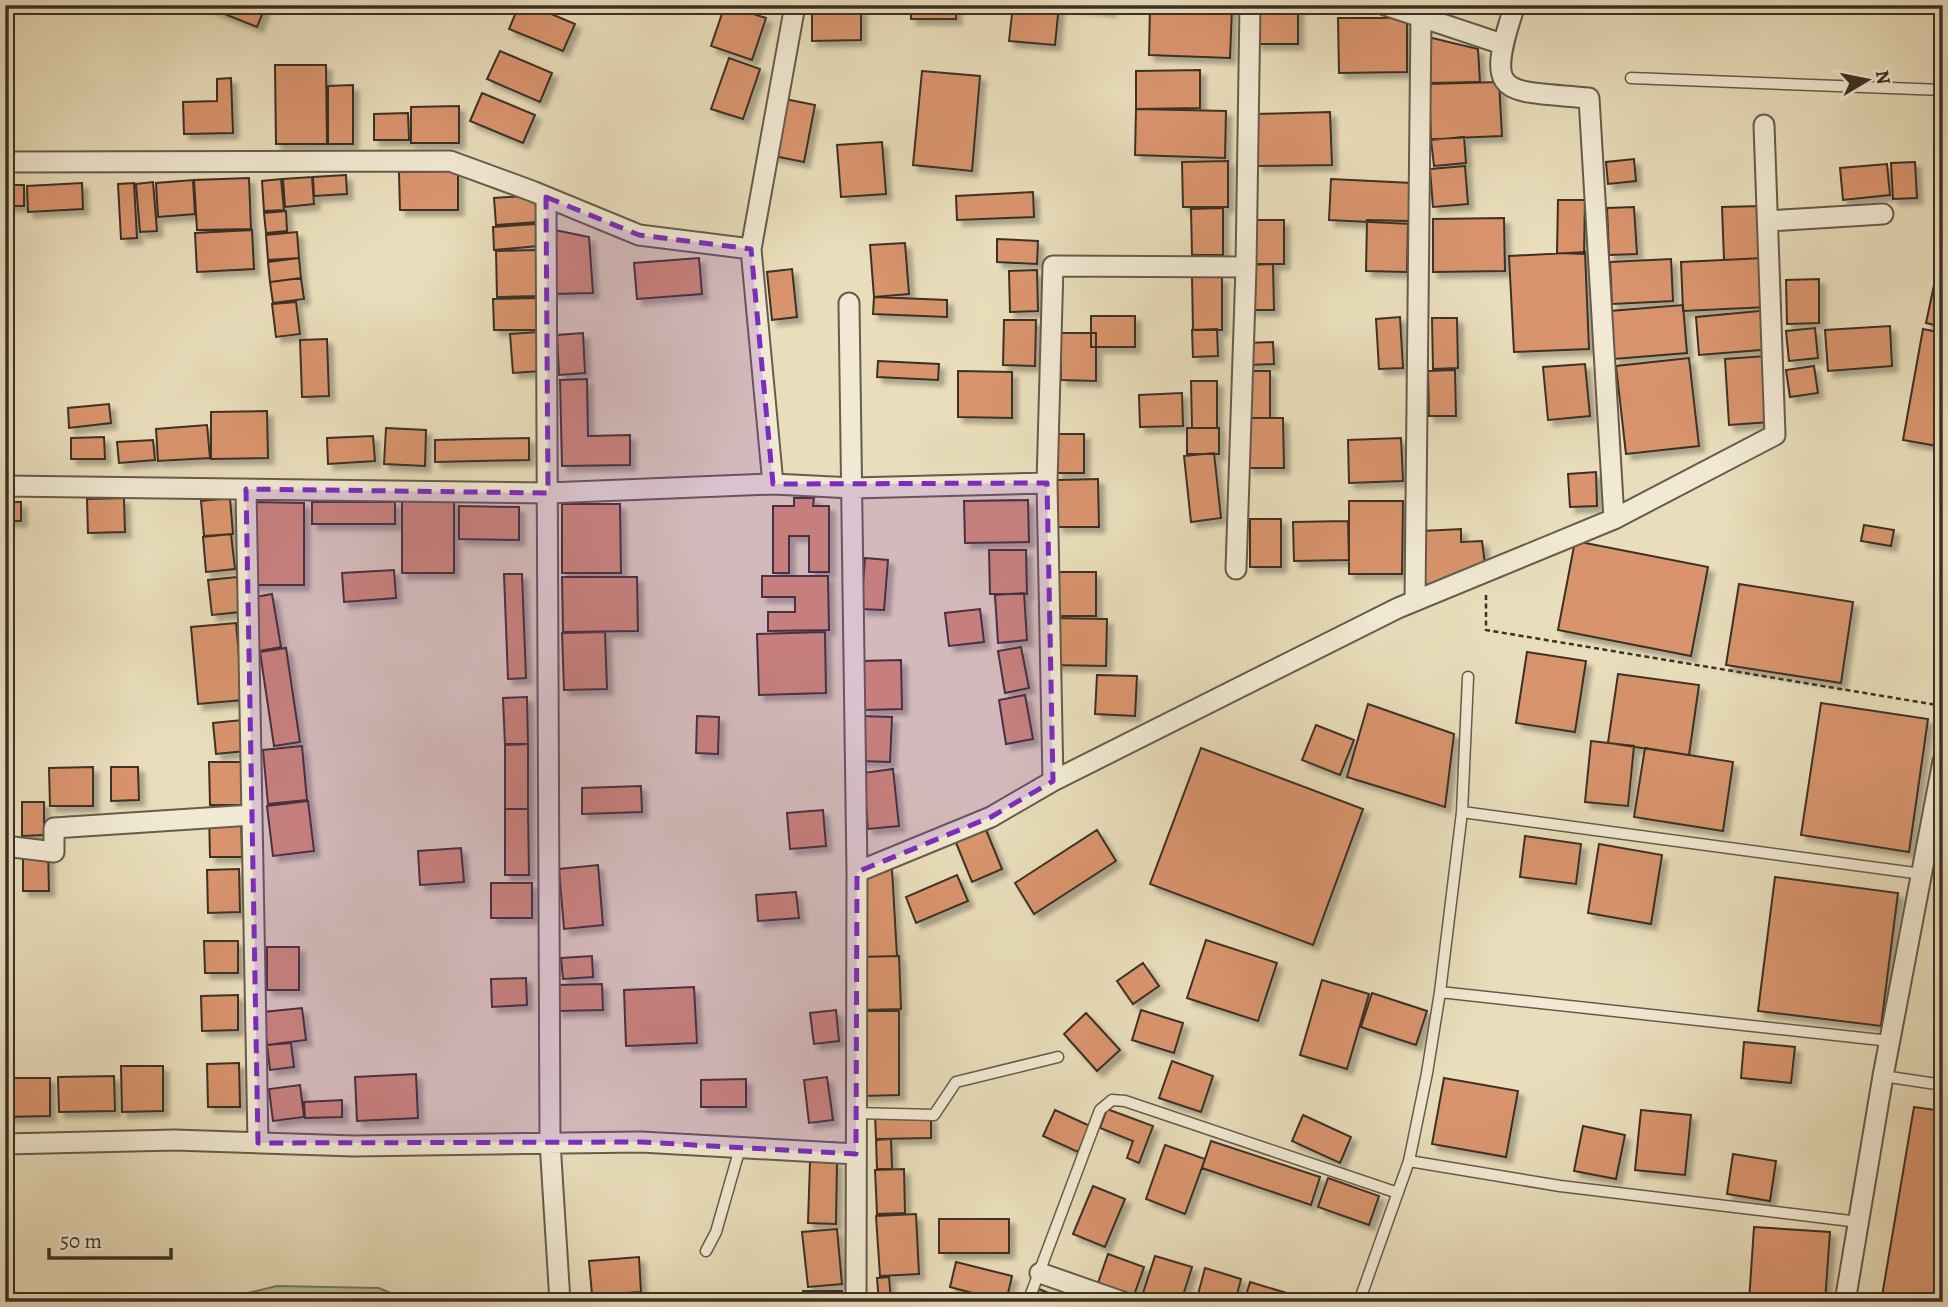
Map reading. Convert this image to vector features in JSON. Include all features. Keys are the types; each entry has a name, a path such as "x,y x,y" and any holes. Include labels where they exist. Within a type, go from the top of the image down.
{"street":[{"path":"773,484 751,249 795,5"},
{"path":"1236,569 1246,267 1250,5"},
{"path":"1385,5 1502,44"},
{"path":"1515,5 1502,44 1499,70 1503,82 1512,89 1589,98 1614,519"},
{"path":"1415,601 1421,17"},
{"path":"857,872 991,817 1053,780 1415,601 1614,519 1774,435 1764,125"},
{"path":"5,162 450,161 639,235 751,249"},
{"path":"546,197 550,1142 559,1302"},
{"path":"1768,221 1883,214"},
{"path":"1053,780 1047,483 1053,266 1246,267"},
{"path":"849,303 857,872 856,1302"},
{"path":"5,486 548,494 773,484 853,488 1047,483"},
{"path":"246,489 258,1143"},
{"path":"1845,1302 1883,1076 1943,761"},
{"path":"5,846 54,852 54,828 252,815"},
{"path":"5,1144 175,1140 354,1146 641,1142 856,1154"},
{"path":"1040,1273 1123,1302"}],"lane":[{"path":"1631,78 1943,90"},
{"path":"1359,1302 1409,1161 1440,992 1462,812 1468,677"},
{"path":"1462,812 1923,874"},
{"path":"1440,992 1891,1041"},
{"path":"856,1113 934,1115 956,1082 1058,1056"},
{"path":"1883,1076 1943,1085"},
{"path":"1028,1302 1100,1110 1112,1100 1125,1101 1398,1193"},
{"path":"706,1251 716,1232 740,1148"},
{"path":"1409,1161 1573,1188 1859,1222"}],"path":[{"path":"1486,595 1486,630 1943,706"}],"highlighted area":[{"path":"546,197 639,235 751,249 773,484 1047,483 1053,781 991,817 857,872 856,1154 641,1142 258,1143 246,489 548,493"}],"green space":[{"path":"277,1286 379,1288 411,1302 210,1302"}],"building":[{"path":"202,5 266,5 257,27"},
{"path":"519,5 530,5 575,24 563,51 509,29"},
{"path":"725,5 766,18 752,60 711,46"},
{"path":"911,5 956,5 956,19 911,19"},
{"path":"1013,5 1059,5 1055,45 1009,41"},
{"path":"1061,5 1111,5 1110,11"},
{"path":"1150,5 1232,7 1230,58 1149,55"},
{"path":"1256,5 1298,5 1298,44 1256,44"},
{"path":"812,8 861,8 861,40 812,41"},
{"path":"1338,18 1407,18 1407,72 1339,73"},
{"path":"1428,37 1478,49 1480,82 1429,83"},
{"path":"500,51 552,73 540,102 487,79"},
{"path":"729,58 760,69 743,119 711,109"},
{"path":"275,65 326,65 327,144 276,144"},
{"path":"1200,70 1200,108 1136,109 1136,71"},
{"path":"922,71 980,76 972,171 913,165"},
{"path":"231,78 233,133 184,134 183,102 217,101 217,79"},
{"path":"1499,82 1502,136 1431,139 1429,84"},
{"path":"353,85 353,144 328,144 328,86"},
{"path":"482,93 535,115 523,143 470,121"},
{"path":"780,98 815,105 804,162 769,155"},
{"path":"459,106 459,143 411,143 411,107"},
{"path":"1136,109 1226,111 1225,158 1135,155"},
{"path":"1330,112 1332,165 1257,166 1256,114"},
{"path":"408,113 409,140 374,140 374,114"},
{"path":"1464,137 1466,163 1434,166 1431,140"},
{"path":"882,142 886,194 841,197 837,145"},
{"path":"1634,159 1636,181 1608,184 1606,162"},
{"path":"1228,161 1228,207 1183,207 1182,162"},
{"path":"1915,162 1917,198 1893,199 1891,163"},
{"path":"1887,164 1890,195 1843,200 1840,168"},
{"path":"1465,166 1468,204 1433,207 1430,169"},
{"path":"458,171 458,210 400,210 399,172"},
{"path":"346,175 347,194 314,196 313,177"},
{"path":"312,177 314,204 285,207 283,179"},
{"path":"249,178 251,229 197,230 194,180"},
{"path":"281,179 284,210 264,211 262,181"},
{"path":"1331,179 1412,183 1410,224 1329,220"},
{"path":"193,180 195,214 158,217 156,183"},
{"path":"153,182 157,231 140,232 136,184"},
{"path":"82,183 83,209 28,212 27,186"},
{"path":"134,183 137,238 121,239 118,184"},
{"path":"5,185 24,185 24,206 5,206"},
{"path":"1033,192 1034,217 957,220 956,196"},
{"path":"536,195 538,222 496,225 494,198"},
{"path":"1558,200 1585,200 1584,254 1557,253"},
{"path":"1762,206 1763,258 1724,260 1722,207"},
{"path":"1634,207 1637,254 1609,255 1607,208"},
{"path":"1223,208 1223,255 1192,255 1191,209"},
{"path":"286,211 287,231 266,233 264,213"},
{"path":"1504,218 1505,271 1433,272 1433,219"},
{"path":"1254,220 1284,220 1284,264 1254,264"},
{"path":"1367,220 1408,221 1407,272 1366,271"},
{"path":"536,224 538,246 494,250 493,227"},
{"path":"550,229 589,237 593,293 552,294"},
{"path":"252,230 254,269 197,272 195,233"},
{"path":"297,232 299,258 268,260 266,235"},
{"path":"997,239 1038,241 1037,264 997,262"},
{"path":"905,243 909,294 874,297 870,245"},
{"path":"536,250 538,296 497,297 496,251"},
{"path":"1585,252 1589,349 1514,352 1509,256"},
{"path":"299,258 301,278 270,282 268,262"},
{"path":"699,258 702,294 637,299 634,263"},
{"path":"1765,258 1768,307 1683,311 1681,262"},
{"path":"1671,259 1673,301 1612,304 1610,262"},
{"path":"1273,264 1274,310 1250,310 1249,265"},
{"path":"792,269 797,317 772,320 767,272"},
{"path":"1037,270 1038,311 1010,312 1009,271"},
{"path":"1192,277 1222,277 1222,330 1193,330"},
{"path":"301,278 304,299 273,303 270,282"},
{"path":"1819,279 1819,323 1787,324 1786,280"},
{"path":"1934,285 1943,287 1943,327 1926,323"},
{"path":"874,297 947,300 947,317 873,314"},
{"path":"538,298 538,330 494,330 493,299"},
{"path":"296,302 300,334 276,337 272,304"},
{"path":"1683,305 1687,353 1614,359 1610,311"},
{"path":"1770,310 1773,349 1699,355 1696,317"},
{"path":"1091,316 1135,316 1135,347 1091,347"},
{"path":"1400,317 1403,368 1379,369 1376,319"},
{"path":"1432,318 1457,318 1458,368 1433,369"},
{"path":"1004,320 1036,320 1035,366 1003,365"},
{"path":"1890,326 1892,366 1828,371 1825,330"},
{"path":"1815,328 1818,358 1789,361 1786,331"},
{"path":"1217,329 1218,356 1193,357 1192,330"},
{"path":"1923,329 1943,333 1943,447 1903,440"},
{"path":"538,332 541,371 513,373 510,334"},
{"path":"583,333 585,373 559,375 557,335"},
{"path":"1061,333 1096,333 1096,381 1061,380"},
{"path":"327,339 329,396 302,397 300,340"},
{"path":"1273,342 1274,364 1247,365 1246,343"},
{"path":"1766,356 1770,422 1729,425 1725,359"},
{"path":"1689,358 1699,446 1626,454 1616,366"},
{"path":"878,361 939,364 938,380 877,377"},
{"path":"1585,364 1590,416 1548,420 1543,367"},
{"path":"1814,366 1818,393 1790,397 1786,370"},
{"path":"1455,370 1456,416 1429,416 1428,371"},
{"path":"958,371 1012,372 1012,418 958,417"},
{"path":"1247,371 1270,371 1270,418 1247,418"},
{"path":"587,379 588,436 630,435 630,465 562,466 560,380"},
{"path":"1191,381 1217,381 1217,428 1192,428"},
{"path":"1182,393 1183,426 1140,427 1139,395"},
{"path":"109,404 111,423 69,428 68,408"},
{"path":"267,411 268,458 211,459 211,412"},
{"path":"1248,418 1283,418 1284,468 1248,468"},
{"path":"207,425 210,458 158,461 156,429"},
{"path":"386,428 426,430 425,466 384,464"},
{"path":"1187,428 1219,428 1219,454 1187,454"},
{"path":"1057,434 1084,434 1084,473 1057,473"},
{"path":"373,436 375,461 328,464 327,438"},
{"path":"104,437 105,459 71,459 71,438"},
{"path":"529,438 529,460 435,462 435,440"},
{"path":"1401,438 1403,481 1349,483 1348,440"},
{"path":"153,440 155,460 119,463 117,442"},
{"path":"1214,453 1221,518 1191,522 1184,456"},
{"path":"1596,472 1597,506 1570,507 1568,474"},
{"path":"1098,479 1099,527 1058,527 1057,480"},
{"path":"124,498 125,532 88,533 87,499"},
{"path":"230,498 233,534 204,536 201,501"},
{"path":"794,498 814,498 813,506 829,506 829,572 809,572 809,536 789,536 789,573 773,573 773,506 794,506"},
{"path":"402,500 454,500 454,573 402,573"},
{"path":"1028,500 1029,542 965,543 964,501"},
{"path":"1349,501 1403,501 1402,574 1349,574"},
{"path":"5,502 21,502 21,521 5,521"},
{"path":"253,502 304,503 304,585 253,585"},
{"path":"312,502 395,502 395,524 312,524"},
{"path":"562,504 620,504 621,573 562,573"},
{"path":"459,506 519,507 519,540 459,539"},
{"path":"1250,519 1281,519 1281,567 1250,567"},
{"path":"1348,521 1349,560 1294,561 1293,522"},
{"path":"1864,525 1894,530 1891,546 1861,541"},
{"path":"1461,529 1461,542 1482,541 1485,564 1424,588 1422,531"},
{"path":"231,534 235,569 206,572 203,537"},
{"path":"1575,541 1708,567 1691,656 1558,630"},
{"path":"989,550 1026,550 1027,594 990,594"},
{"path":"865,558 888,560 884,610 861,609"},
{"path":"394,570 396,598 344,602 342,573"},
{"path":"1052,572 1096,572 1096,616 1052,616"},
{"path":"504,574 522,574 526,678 508,679"},
{"path":"762,576 828,576 829,630 768,631 768,612 795,612 795,597 762,597"},
{"path":"237,577 240,612 212,615 208,580"},
{"path":"562,577 637,577 638,631 563,632"},
{"path":"1739,584 1853,602 1841,683 1726,665"},
{"path":"1024,593 1027,640 998,643 995,595"},
{"path":"272,594 281,647 259,651 250,598"},
{"path":"980,609 984,642 949,646 945,613"},
{"path":"1052,618 1107,619 1106,666 1051,665"},
{"path":"236,623 243,700 198,704 191,627"},
{"path":"605,632 607,689 564,690 562,633"},
{"path":"825,632 826,693 759,695 757,634"},
{"path":"1021,647 1029,688 1005,693 998,651"},
{"path":"286,648 300,742 274,746 260,652"},
{"path":"1527,652 1586,661 1575,732 1516,723"},
{"path":"901,660 902,709 864,710 862,661"},
{"path":"1618,674 1699,685 1689,755 1608,743"},
{"path":"1097,675 1137,676 1135,716 1095,714"},
{"path":"1025,695 1033,739 1006,744 999,700"},
{"path":"527,697 528,744 505,745 503,698"},
{"path":"1821,703 1928,719 1909,852 1801,835"},
{"path":"1368,704 1454,734 1445,807 1347,777"},
{"path":"697,716 719,717 718,754 696,753"},
{"path":"861,716 892,717 890,762 860,761"},
{"path":"242,720 245,751 216,754 213,723"},
{"path":"1316,725 1354,740 1340,775 1302,760"},
{"path":"1591,741 1634,746 1628,806 1585,802"},
{"path":"505,744 528,744 528,809 505,809"},
{"path":"302,746 307,800 268,804 263,750"},
{"path":"1201,748 1363,809 1313,945 1150,884"},
{"path":"1645,748 1733,762 1723,831 1634,817"},
{"path":"209,762 241,762 242,805 210,805"},
{"path":"93,767 93,806 50,806 49,768"},
{"path":"111,767 138,767 139,800 111,801"},
{"path":"893,769 899,826 868,829 863,773"},
{"path":"641,786 642,812 582,814 582,788"},
{"path":"308,801 314,851 273,856 267,806"},
{"path":"22,802 44,802 44,835 22,836"},
{"path":"505,809 528,809 529,875 505,875"},
{"path":"823,810 826,846 790,849 787,813"},
{"path":"209,814 241,814 242,857 210,857"},
{"path":"982,820 1002,869 972,882 952,833"},
{"path":"1097,830 1116,861 1034,914 1015,883"},
{"path":"1525,836 1581,844 1576,884 1520,877"},
{"path":"1599,844 1662,855 1651,924 1588,913"},
{"path":"461,848 464,882 420,885 418,851"},
{"path":"48,850 49,891 23,891 23,851"},
{"path":"598,865 603,925 564,929 559,869"},
{"path":"239,869 240,912 208,913 207,870"},
{"path":"892,869 897,956 860,957 858,881"},
{"path":"957,875 968,901 916,923 906,897"},
{"path":"1775,877 1898,893 1881,1026 1758,1011"},
{"path":"491,883 532,883 532,918 491,918"},
{"path":"796,892 799,918 758,921 756,895"},
{"path":"1206,940 1277,963 1258,1021 1187,998"},
{"path":"204,941 238,941 238,973 205,973"},
{"path":"267,947 299,947 299,990 267,990"},
{"path":"592,956 593,977 563,979 561,958"},
{"path":"899,956 901,1009 862,1010 860,957"},
{"path":"1143,963 1159,986 1133,1004 1117,981"},
{"path":"526,978 527,1005 492,1007 491,979"},
{"path":"1322,980 1369,994 1347,1069 1300,1055"},
{"path":"602,984 603,1010 557,1011 556,985"},
{"path":"694,987 697,1043 626,1046 624,990"},
{"path":"1372,993 1427,1011 1416,1045 1361,1027"},
{"path":"238,995 238,1030 202,1031 201,996"},
{"path":"302,1008 306,1040 267,1045 263,1012"},
{"path":"836,1010 839,1041 814,1044 810,1013"},
{"path":"1141,1010 1183,1023 1174,1053 1132,1040"},
{"path":"862,1011 899,1011 899,1095 862,1096"},
{"path":"1086,1013 1120,1050 1097,1071 1064,1034"},
{"path":"1744,1042 1795,1047 1791,1083 1741,1078"},
{"path":"291,1043 294,1067 270,1070 267,1045"},
{"path":"1172,1061 1213,1076 1201,1112 1159,1098"},
{"path":"239,1063 240,1107 208,1107 207,1064"},
{"path":"121,1066 163,1066 163,1111 122,1112"},
{"path":"416,1074 418,1118 357,1121 355,1077"},
{"path":"114,1076 115,1111 59,1112 58,1077"},
{"path":"827,1077 833,1120 809,1123 804,1080"},
{"path":"5,1078 50,1078 50,1116 5,1117"},
{"path":"1444,1078 1518,1091 1506,1157 1432,1144"},
{"path":"746,1079 746,1107 701,1107 701,1080"},
{"path":"300,1085 304,1117 273,1121 269,1089"},
{"path":"342,1100 342,1117 305,1118 304,1102"},
{"path":"1914,1107 1943,1111 1943,1302 1881,1302"},
{"path":"1107,1109 1153,1126 1139,1163 1127,1158 1133,1141 1100,1128"},
{"path":"1055,1110 1090,1126 1078,1152 1043,1136"},
{"path":"1641,1110 1691,1115 1685,1175 1635,1170"},
{"path":"875,1115 931,1117 931,1138 876,1139"},
{"path":"1303,1115 1351,1137 1340,1163 1292,1141"},
{"path":"1583,1126 1625,1135 1616,1179 1574,1171"},
{"path":"891,1139 892,1169 877,1169 876,1140"},
{"path":"1211,1141 1320,1177 1311,1205 1202,1168"},
{"path":"1165,1145 1205,1159 1185,1214 1146,1199"},
{"path":"1733,1154 1776,1161 1770,1201 1727,1194"},
{"path":"810,1161 837,1161 836,1224 808,1223"},
{"path":"904,1169 905,1213 877,1214 875,1170"},
{"path":"1328,1178 1379,1196 1369,1225 1318,1207"},
{"path":"1093,1186 1125,1199 1105,1247 1073,1234"},
{"path":"916,1214 919,1274 880,1276 876,1216"},
{"path":"939,1219 1009,1219 1009,1253 939,1253"},
{"path":"1754,1227 1830,1232 1825,1302 1749,1302"},
{"path":"837,1229 842,1284 808,1287 802,1232"},
{"path":"1108,1254 1144,1267 1134,1295 1098,1283"},
{"path":"1155,1256 1192,1267 1181,1302 1143,1293"},
{"path":"639,1257 641,1292 592,1295 589,1261"},
{"path":"956,1262 1012,1276 1006,1302 950,1287"},
{"path":"1205,1268 1241,1279 1235,1302 1196,1302"},
{"path":"889,1277 891,1301 879,1302 877,1278"},
{"path":"1250,1282 1290,1294 1288,1302 1244,1302"},
{"path":"1039,1289 1065,1300 1033,1302"},
{"path":"803,1291 842,1291 842,1302 803,1302"},
{"path":"1674,1298 1726,1300 1726,1302 1674,1302"}]}
